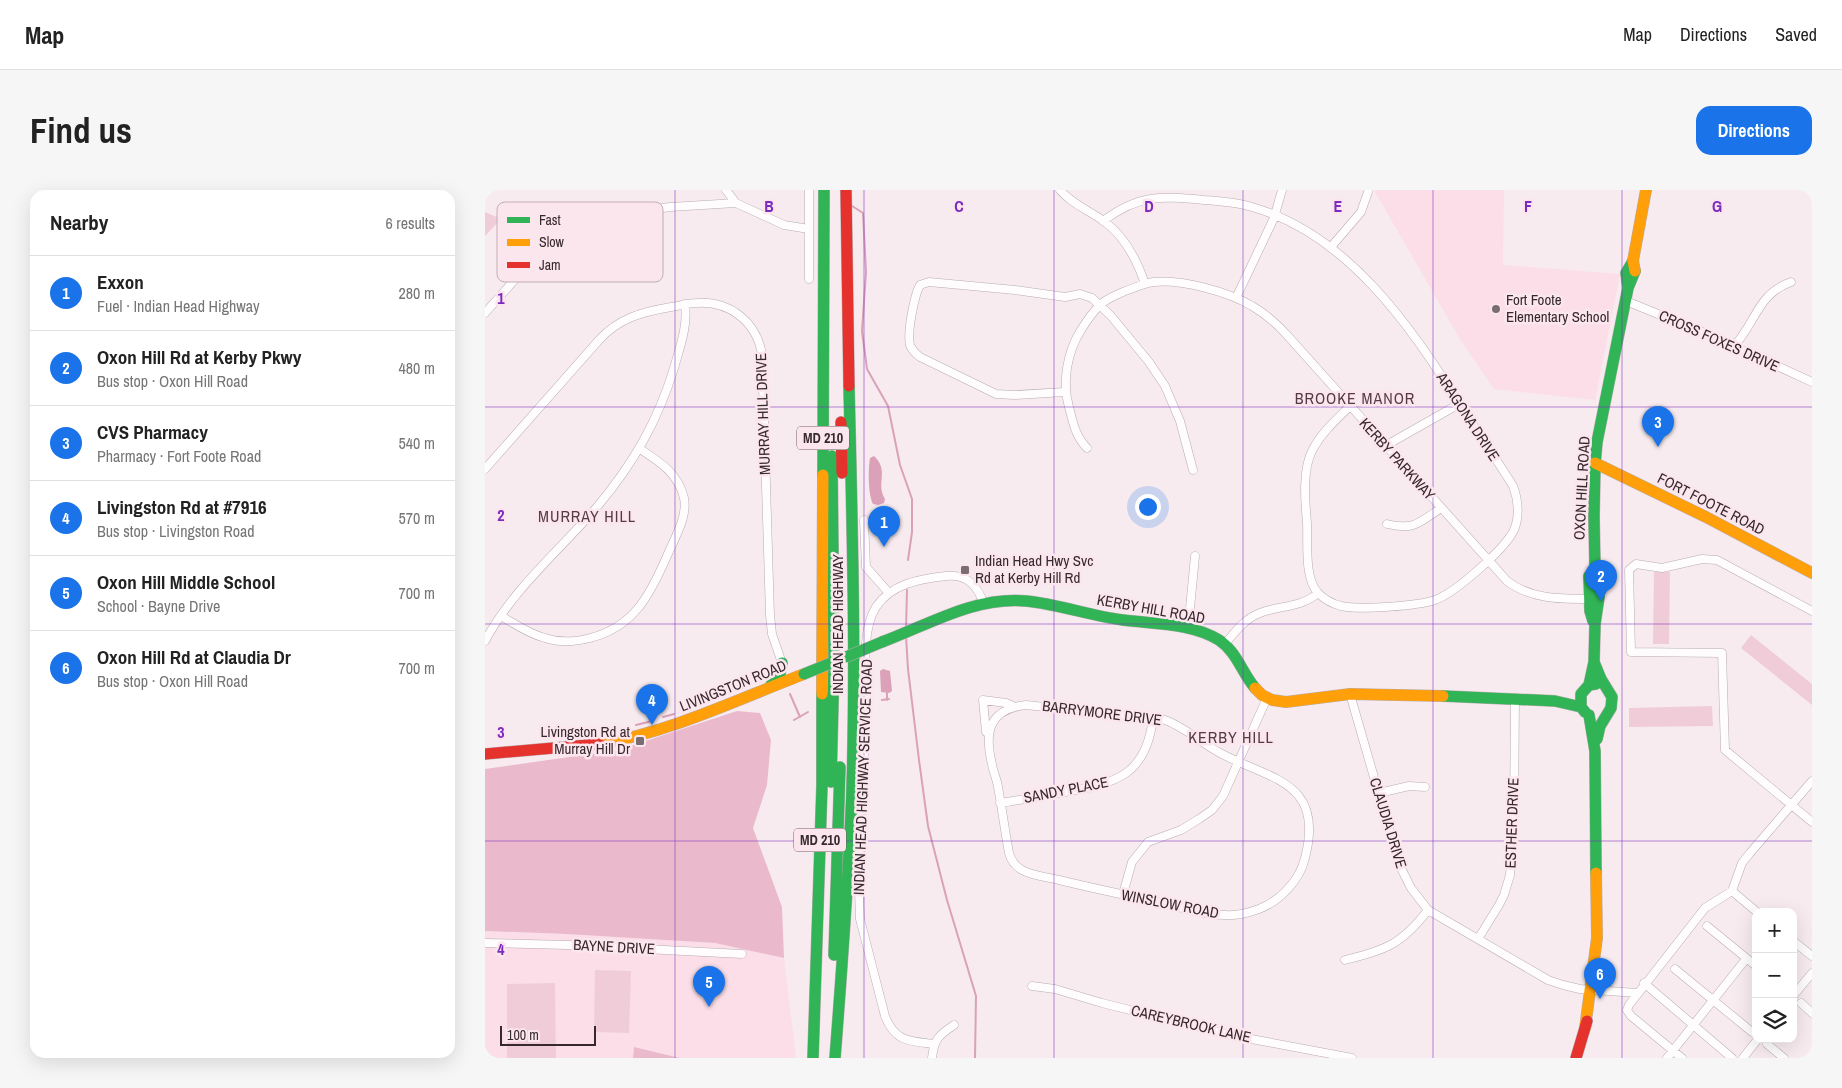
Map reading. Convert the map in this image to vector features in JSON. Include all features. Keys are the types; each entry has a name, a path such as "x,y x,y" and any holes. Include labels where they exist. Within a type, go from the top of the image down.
{"main road":[{"name":"INDIAN HEAD HIGHWAY","path":"814,1058 822,784 821,621 824,190"},
{"name":"INDIAN HEAD HIGHWAY","path":"835,1058 837,1011 847,906 852,786 853,660 846,190"},
{"name":"OXON HILL ROAD","path":"1594,599 1589,576 1595,570 1595,463 1603,412 1628,288 1636,268 1633,261 1646,190"},
{"path":"814,1058 824,966 838,660 831,402 824,255"},
{"path":"837,1011 834,968 841,401 849,332"},
{"name":"FORT FOOTE ROAD","path":"1595,463 1705,517 1812,573"},
{"path":"1576,1058 1599,967 1595,751 1592,727 1585,711 1585,690 1594,662 1595,624 1597,619 1594,599"},
{"name":"KERBY HILL ROAD","path":"838,660 984,604 1007,600 1025,600 1119,620 1187,629 1208,634 1225,644 1255,688 1267,698"},
{"name":"LIVINGSTON ROAD","path":"485,754 579,746 640,736 694,719 838,660"},
{"path":"1594,662 1601,679 1612,697 1613,703 1600,726 1595,751"},
{"path":"768,688 778,676 782,663 791,671 803,674"},
{"path":"1555,701 1598,684 1607,688"},
{"path":"1267,698 1275,702 1350,694 1414,694 1515,698 1555,701 1602,716 1607,712"}],"street":[{"path":"726,190 736,203 784,225 809,229"},
{"path":"809,190 809,279"},
{"path":"1060,190 1072,203 1112,228 1131,251 1145,284"},
{"path":"1236,298 1275,214 1282,190"},
{"path":"1331,247 1361,212 1368,192"},
{"name":"ARAGONA DRIVE","path":"1103,221 1135,202 1159,198 1231,202 1275,214 1331,247 1384,297 1407,325 1510,481 1517,498 1517,517 1513,531 1488,560 1447,594 1435,600 1421,603 1346,606 1334,604 1318,593"},
{"path":"663,208 736,203"},
{"path":"485,313 513,282"},
{"path":"1065,392 1014,395 996,394 920,357 911,347 909,338 917,292 921,284 929,282 1008,289 1065,297 1080,294 1090,297 1100,305 1145,357 1165,386 1180,421 1193,470"},
{"name":"KERBY PARKWAY","path":"1087,448 1076,432 1065,392 1067,369 1073,346 1081,331 1100,305 1119,294 1145,284 1161,282 1183,284 1236,298 1265,314 1280,328 1488,560 1513,585 1534,595 1554,598 1594,599"},
{"path":"1734,346 1743,336 1757,309 1763,302 1777,289 1791,282"},
{"name":"CROSS FOXES DRIVE","path":"1626,302 1665,316 1812,382"},
{"name":"MURRAY HILL DRIVE","path":"485,469 607,332 621,322 638,314 685,304 711,303 731,309 751,326 761,346 772,634 782,663"},
{"path":"485,641 513,598 596,508 640,449 660,409 670,380 687,316 685,304"},
{"path":"1385,446 1459,404"},
{"path":"1225,644 1252,617 1267,611 1302,603 1318,593 1313,585 1309,566 1305,494 1307,466 1310,454 1321,436 1350,406"},
{"path":"501,616 547,639 575,641 613,630 628,620 637,610 646,598 663,565 679,528 684,503 680,486 671,472 662,463 640,449"},
{"path":"1387,524 1396,527 1413,526 1441,508"},
{"path":"864,520 866,567 889,593"},
{"path":"1187,629 1195,556"},
{"path":"1812,611 1717,560 1702,559 1662,568 1636,564 1629,570 1631,652 1722,653 1725,750 1812,822"},
{"name":"INDIAN HEAD HIGHWAY SERVICE ROAD","path":"934,1044 909,1041 895,1035 885,1016 860,919 859,890 866,700 866,638 868,626 875,610 889,593 909,582 954,575 960,576 972,582 979,591 984,604"},
{"name":"CLAUDIA DRIVE","path":"1350,694 1402,872 1411,888 1428,910 1554,983 1593,990 1637,993"},
{"path":"1123,894 1130,866 1148,842 1181,830 1212,810 1223,796 1267,698"},
{"name":"ESTHER DRIVE","path":"1478,939 1499,905 1506,890 1510,874 1513,839 1515,698"},
{"name":"BARRYMORE DRIVE","path":"983,700 1006,703 1013,706 1026,705 1153,718 1172,723 1215,750 1240,761"},
{"name":"WINSLOW ROAD","path":"983,700 991,764 998,785 1010,857 1017,867 1031,873 1206,913 1233,915 1247,913 1266,906 1293,883 1304,862 1309,839 1309,823 1303,803 1292,788 1283,781 1240,761"},
{"path":"988,733 999,715 1013,706"},
{"name":"SANDY PLACE","path":"1000,803 1097,786 1118,779 1136,763 1147,747 1153,718"},
{"path":"1682,1058 1631,1016 1628,1008 1637,993 1705,908 1731,891 1746,858 1812,781"},
{"path":"1379,793 1409,786 1425,787"},
{"path":"1731,891 1752,908"},
{"path":"1345,960 1391,945 1409,932 1428,910"},
{"path":"1707,926 1752,963"},
{"name":"BAYNE DRIVE","path":"485,944 577,945 742,954"},
{"path":"1797,944 1812,956"},
{"path":"1667,1058 1746,958"},
{"path":"1675,969 1752,1032"},
{"path":"1797,991 1812,973"},
{"path":"1644,984 1732,1058"},
{"name":"CAREYBROOK LANE","path":"1031,986 1055,989 1230,1035 1352,1058"},
{"path":"1801,1003 1812,1013"},
{"path":"932,1058 934,1044 937,1039 954,1025"},
{"path":"1743,1058 1755,1043"},
{"path":"1767,1044 1784,1058"}],"shaded area":[{"path":"1374,190 1504,190 1503,265 1620,274 1595,400 1494,389 1461,341"},
{"path":"485,212 497,217 497,223 485,236"},
{"path":"874,456 881,467 881,488 885,499 884,503 878,505 873,504 869,488 870,458"},
{"path":"1654,572 1670,572 1669,644 1653,644"},
{"path":"1751,635 1812,684 1812,705 1741,648"},
{"path":"883,669 890,671 892,691 889,693 881,692 880,671"},
{"path":"1712,706 1713,726 1629,727 1629,708"},
{"path":"737,711 760,713 771,740 767,785 753,828 782,907 784,958 715,943 485,931 485,769 618,750"},
{"path":"485,931 715,943 784,958 796,1058 680,1058 634,1047 633,1058 485,1058"},
{"path":"595,970 631,971 629,1033 594,1032"},
{"path":"555,983 556,1058 507,1058 507,984"},
{"path":"634,1047 680,1058 633,1058"}],"waterway":[{"path":"852,206 863,213 866,272 862,331 867,369 888,406 900,465 912,499 912,532 908,560"},
{"path":"906,629 907,590"},
{"path":"906,636 908,669 928,826 947,900 976,996 975,1058"},
{"path":"732,690 747,683"},
{"path":"887,693 887,700"},
{"path":"716,697 721,694"},
{"path":"790,694 800,717"},
{"path":"882,700 889,699"},
{"path":"682,710 707,701"},
{"path":"794,720 808,712"},
{"path":"663,717 674,714"},
{"path":"636,725 652,721"},
{"path":"610,736 609,731 615,730"}],"traffic: fast":[{"path":"823,475 824,190"},
{"path":"1628,288 1626,273 1633,261"},
{"path":"1589,685 1594,662 1595,624 1599,597 1595,570 1594,517 1597,442 1628,288 1635,271"},
{"path":"835,1058 851,821 853,737 853,586 849,386"},
{"path":"831,782 834,662 832,456"},
{"path":"1593,621 1590,611 1589,576 1595,570"},
{"path":"882,642 970,607 988,603 1026,601 1123,620 1185,627 1208,634 1219,640 1230,650 1255,688"},
{"path":"846,657 882,642"},
{"path":"1594,662 1601,679 1612,697 1611,708 1600,726 1597,739"},
{"path":"771,685 780,674 782,663"},
{"path":"804,674 831,663"},
{"path":"1585,712 1581,707 1581,694 1589,685 1596,684"},
{"path":"813,1058 822,785 822,694"},
{"path":"1443,696 1555,701 1581,707"},
{"path":"1589,715 1595,751 1596,873"},
{"path":"834,955 840,767"}],"traffic: slow":[{"path":"1635,271 1633,261 1646,190"},
{"path":"1595,463 1706,517 1812,573"},
{"path":"822,694 823,475"},
{"path":"599,744 652,732 804,674"},
{"path":"1255,688 1262,695 1272,700 1286,702 1350,694 1443,696"},
{"path":"1585,1028 1597,938 1596,873"}],"traffic: jam":[{"path":"846,190 849,386"},
{"path":"841,422 842,473"},
{"path":"485,754 599,744"},
{"path":"1576,1058 1587,1021"}],"place":[{"name":"Fort Foote Elementary School","path":"1496,309"},
{"name":"CVS Pharmacy","path":"1658,447"},
{"name":"Exxon","path":"884,547"},
{"name":"Indian Head Hwy Svc Rd at Kerby Hill Rd","path":"965,570"},
{"name":"Oxon Hill Rd at Kerby Pkwy","path":"1601,601"},
{"name":"Livingston Rd at #7916","path":"652,725"},
{"name":"Livingston Rd at Murray Hill Dr","path":"640,741"},
{"name":"Oxon Hill Rd at Claudia Dr","path":"1600,999"},
{"name":"Oxon Hill Middle School","path":"709,1007"}],"district":[{"name":"BROOKE MANOR","path":"1355,398"},
{"name":"MURRAY HILL","path":"587,516"},
{"name":"KERBY HILL","path":"1231,737"}]}
